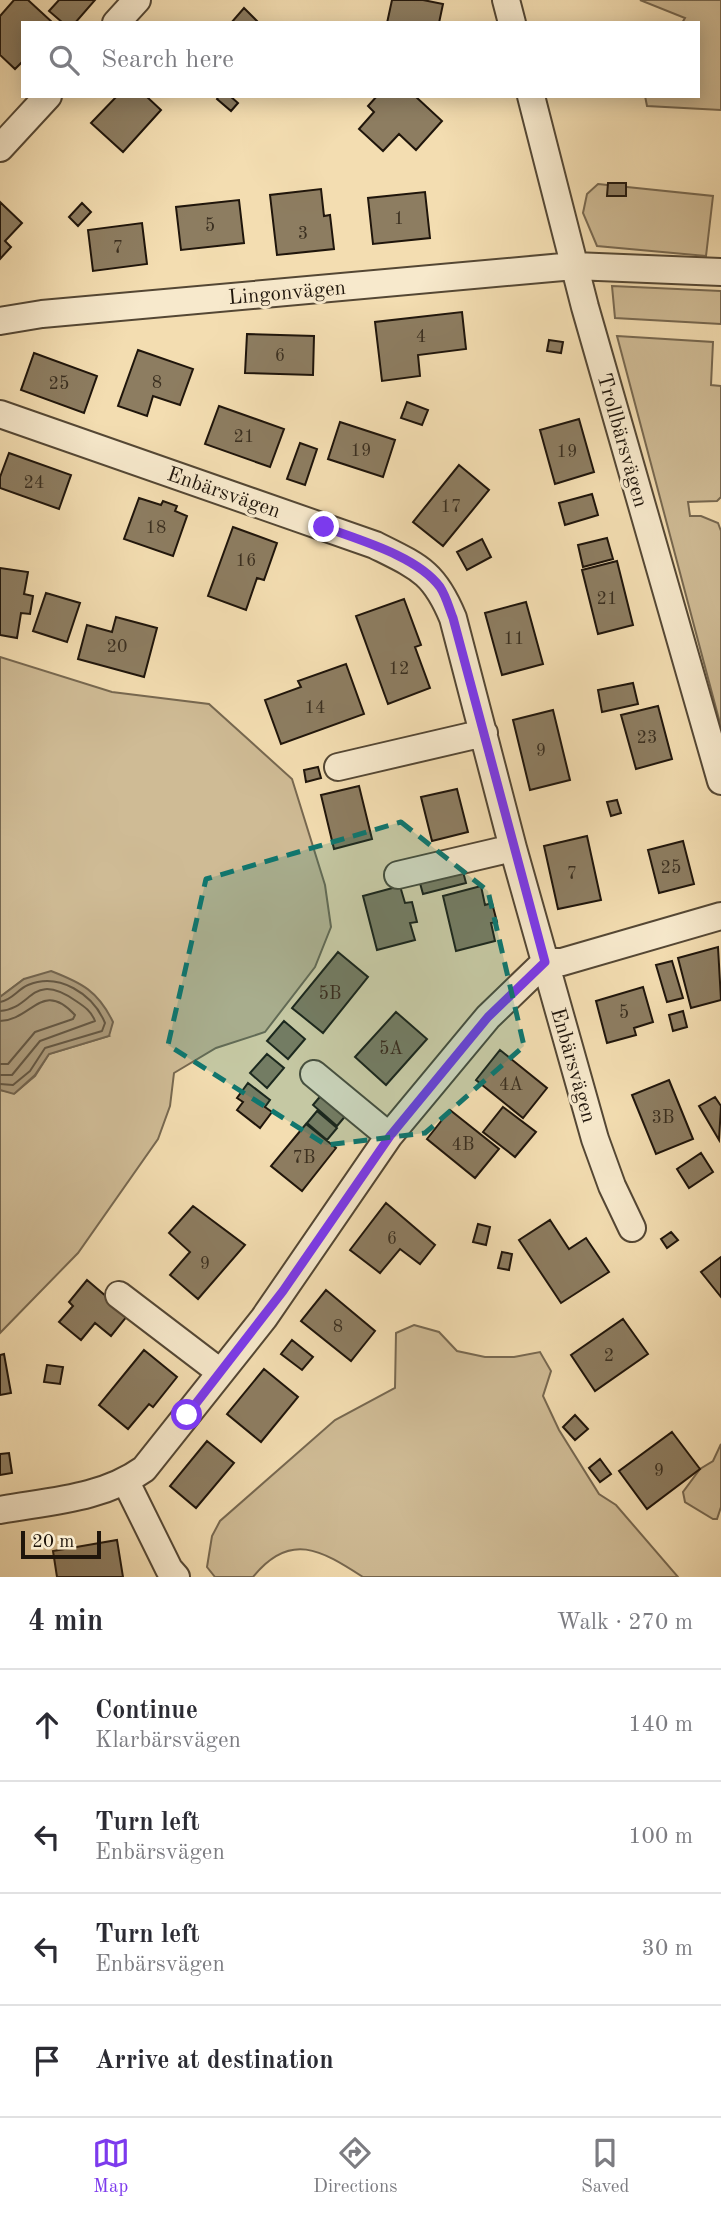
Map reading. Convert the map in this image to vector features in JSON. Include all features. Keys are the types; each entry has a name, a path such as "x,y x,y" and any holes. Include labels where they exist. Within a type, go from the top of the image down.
{"street":[{"path":"118,21 137,0"},
{"path":"506,0 511,21"},
{"path":"0,148 46,98"},
{"name":"Trollbärsvägen","path":"532,98 574,266 721,781"},
{"name":"Lingonvägen","path":"0,321 42,314 574,266 721,272"},
{"name":"Enbärsvägen","path":"0,415 375,545 425,573 439,586 453,618 513,848 594,1138 632,1228"},
{"path":"338,767 484,733"},
{"path":"398,875 513,848"},
{"path":"0,1510 99,1493 126,1482 144,1469 283,1291 390,1136 488,1017 545,962 562,962 721,916"},
{"path":"314,1074 390,1136"},
{"path":"119,1295 220,1373"},
{"path":"126,1482 169,1569 176,1577"}],"highlighted area":[{"path":"401,822 488,891 524,1046 425,1133 326,1145 168,1045 206,879"}],"shaded area":[{"path":"640,0 721,0 721,110 647,106 645,98 700,98 700,21 683,21 685,18"},
{"path":"598,184 713,196 706,256 597,246 583,213 587,194"},
{"path":"612,286 721,291 721,324 615,318"},
{"path":"617,336 713,342 711,385 721,386 721,497 717,501 688,502 690,516 701,516 718,523 721,531 721,727"},
{"path":"0,657 112,692 209,704 292,779 325,885 331,927 315,967 265,1032 216,1048 174,1073 170,1106 158,1139 78,1253 0,1333 0,1090 15,1093 35,1076 49,1054 109,1036 24,979 0,997"},
{"path":"414,1325 439,1332 457,1351 485,1357 514,1357 540,1352 551,1371 543,1396 559,1430 599,1494 616,1505 678,1577 363,1577 319,1553 293,1550 280,1554 253,1577 215,1577 207,1567 212,1536 220,1521 335,1420 395,1388 396,1333"},
{"path":"721,1444 721,1507 717,1519 713,1519 685,1502 683,1492 700,1469 713,1461"}],"water":[{"path":"51,971 80,984 95,995 113,1022 109,1036 49,1054 35,1075 14,1094 0,1090 0,997 24,979"}],"building":[{"path":"14,0 28,0 51,21 21,21 21,63 15,69 0,55 0,16"},
{"path":"59,0 95,0 77,21 61,21 49,11"},
{"path":"392,0 423,0 443,4 439,21 387,21"},
{"path":"244,8 257,21 233,21"},
{"path":"115,98 148,98 161,110 123,152 91,123"},
{"path":"232,98 238,103 231,111 217,99"},
{"path":"375,98 417,98 442,121 416,150 399,134 383,151 359,129 374,112 368,106"},
{"path":"608,183 626,183 626,196 607,196"},
{"path":"321,189 324,216 330,215 334,249 277,255 270,195"},
{"path":"425,192 430,238 373,244 368,198"},
{"path":"239,200 244,243 181,250 176,207"},
{"path":"0,202 22,223 5,241 11,247 0,259"},
{"path":"82,203 91,212 78,226 69,217"},
{"path":"142,223 147,264 93,271 88,230"},
{"path":"462,312 466,349 418,355 420,376 382,381 375,322"},
{"path":"247,334 314,336 313,375 245,373"},
{"path":"549,340 563,342 561,353 547,351"},
{"path":"138,350 193,369 180,405 153,396 147,416 118,406"},
{"path":"34,353 97,376 84,413 21,390"},
{"path":"407,402 428,410 422,425 401,418"},
{"path":"219,406 284,429 270,467 205,444"},
{"path":"579,419 594,472 555,484 540,430"},
{"path":"340,422 395,440 383,477 328,459"},
{"path":"300,443 317,449 305,485 287,479"},
{"path":"9,453 71,475 59,509 0,488 0,477"},
{"path":"459,465 489,490 443,546 413,522"},
{"path":"592,494 598,515 565,525 559,503"},
{"path":"139,498 161,505 163,501 177,506 175,511 187,516 173,556 124,539"},
{"path":"233,527 277,543 264,580 257,578 246,610 208,596"},
{"path":"607,538 613,559 583,567 578,545"},
{"path":"482,539 491,557 467,570 457,552"},
{"path":"617,561 633,625 598,634 582,570"},
{"path":"0,568 28,572 24,594 33,596 30,614 21,613 17,638 0,635"},
{"path":"46,593 80,603 67,642 33,631"},
{"path":"404,599 421,645 415,647 430,688 388,704 356,616"},
{"path":"526,602 543,664 502,675 485,613"},
{"path":"116,617 157,628 144,677 78,659 87,625 112,632"},
{"path":"346,664 364,714 281,744 265,700 301,687 298,681"},
{"path":"633,683 638,704 602,712 598,690"},
{"path":"658,706 672,759 636,769 621,715"},
{"path":"553,710 570,780 530,790 513,720"},
{"path":"318,767 321,778 306,782 304,770"},
{"path":"359,786 372,839 334,849 321,795"},
{"path":"457,789 468,832 432,841 421,797"},
{"path":"617,800 621,813 611,816 607,802"},
{"path":"587,836 601,900 558,909 544,846"},
{"path":"683,841 694,884 659,893 648,850"},
{"path":"461,864 466,883 423,894 418,876"},
{"path":"400,886 405,903 412,902 417,922 410,923 415,940 377,950 363,896"},
{"path":"481,886 485,905 492,903 497,922 491,923 495,941 456,951 443,896"},
{"path":"718,947 721,1000 691,1008 678,958"},
{"path":"338,952 368,977 323,1033 292,1008"},
{"path":"672,961 683,998 667,1002 656,965"},
{"path":"643,987 653,1022 634,1028 636,1035 607,1043 596,1001"},
{"path":"683,1011 687,1027 673,1031 669,1015"},
{"path":"396,1012 427,1039 386,1085 355,1057"},
{"path":"284,1021 305,1039 288,1059 267,1041"},
{"path":"500,1050 547,1088 523,1118 476,1080"},
{"path":"267,1054 284,1068 267,1088 250,1073"},
{"path":"669,1080 693,1139 656,1154 632,1095"},
{"path":"248,1083 270,1100 265,1107 272,1112 260,1128 237,1110 243,1102 237,1098"},
{"path":"323,1093 347,1114 337,1126 313,1105"},
{"path":"715,1097 721,1106 719,1140 699,1106"},
{"path":"503,1107 536,1132 515,1157 483,1132"},
{"path":"450,1110 499,1149 475,1178 427,1139"},
{"path":"317,1111 337,1128 327,1140 307,1123"},
{"path":"306,1124 336,1148 302,1191 271,1166"},
{"path":"701,1153 713,1172 689,1188 677,1169"},
{"path":"386,1203 435,1245 420,1264 400,1249 380,1273 350,1250"},
{"path":"193,1206 245,1245 198,1299 170,1275 190,1252 169,1233"},
{"path":"550,1220 569,1249 586,1238 609,1272 561,1303 519,1240"},
{"path":"478,1224 490,1227 486,1245 473,1242"},
{"path":"671,1232 678,1240 667,1248 661,1239"},
{"path":"502,1252 512,1254 509,1270 498,1268"},
{"path":"721,1257 721,1297 701,1272"},
{"path":"87,1280 128,1315 111,1336 95,1323 81,1340 59,1322 73,1306 69,1302"},
{"path":"326,1290 375,1331 351,1361 301,1321"},
{"path":"623,1319 648,1354 595,1391 571,1355"},
{"path":"292,1340 313,1357 302,1370 281,1354"},
{"path":"144,1350 177,1377 153,1407 149,1404 128,1429 99,1405"},
{"path":"4,1354 11,1393 0,1395 0,1355"},
{"path":"47,1365 63,1367 60,1384 44,1382"},
{"path":"264,1369 298,1397 261,1442 227,1414"},
{"path":"575,1415 588,1429 575,1440 563,1427"},
{"path":"672,1432 700,1469 647,1509 619,1471"},
{"path":"207,1441 234,1463 196,1508 170,1486"},
{"path":"9,1453 12,1473 0,1475 0,1454"},
{"path":"600,1459 611,1474 600,1482 589,1468"},
{"path":"117,1540 123,1577 57,1577 53,1551"}],"route":[{"path":"187,1415 264,1318 390,1136 488,1017 545,962 453,618 443,593 425,573 403,559 375,545 324,527"}]}
